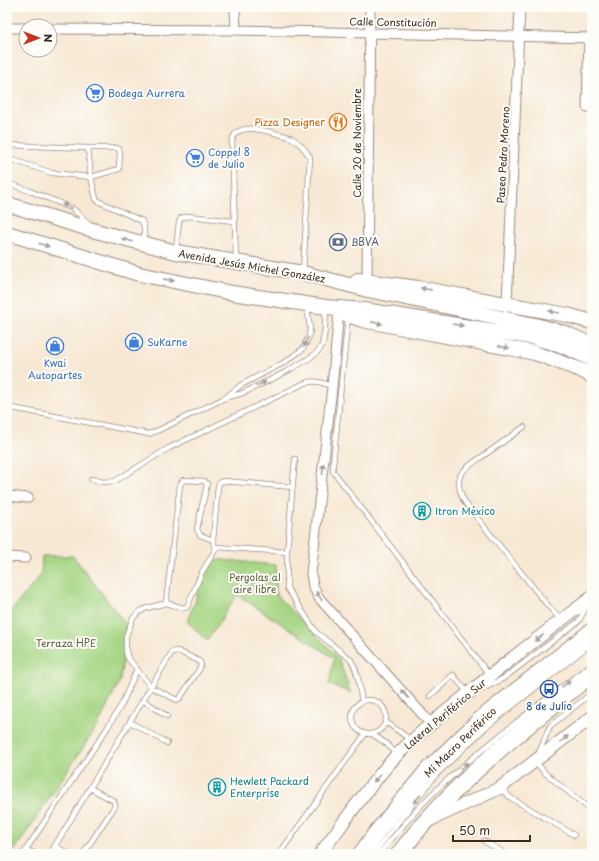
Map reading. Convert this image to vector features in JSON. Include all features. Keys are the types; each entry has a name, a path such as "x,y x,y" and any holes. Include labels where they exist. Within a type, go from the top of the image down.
{"highway":[{"path":"361,854 377,832 428,770 481,719 592,631"},
{"path":"399,854 424,824 474,772 518,733 592,674"}],"main road":[{"name":"Avenida Jesús Michel González","path":"7,204 144,245 330,279 368,290 535,325 565,333 592,345"},
{"path":"7,233 139,274 232,293 307,304 362,320 535,353 581,370 592,376"},
{"path":"330,279 367,280 567,315 592,322"},
{"path":"338,312 364,310 531,337 561,345 592,359"}],"street":[{"path":"235,7 236,30"},
{"name":"Calle 20 de Noviembre","path":"367,280 370,7"},
{"name":"Paseo Pedro Moreno","path":"507,304 520,7"},
{"path":"7,28 18,28"},
{"name":"Calle Constitución","path":"58,29 236,30 590,38"},
{"path":"587,108 590,38"},
{"path":"338,312 332,387 311,574 313,586 319,598 430,724"},
{"path":"7,496 28,498"},
{"path":"7,557 26,558"},
{"name":"Lateral Periférico Sur","path":"320,854 375,780 397,755 430,724 458,701 591,598"},
{"path":"424,824 500,788 592,717"}],"lane":[{"path":"236,262 231,146 233,136 238,130 250,128 290,137 296,140 306,150 310,157 303,273"},
{"path":"7,145 117,148 119,149 120,153 118,170 91,177 52,173 7,158"},
{"path":"88,148 91,177 96,199 142,221 144,227 144,245"},
{"path":"7,183 72,208 96,231"},
{"path":"176,252 179,222 181,218 188,216 234,221"},
{"path":"225,398 241,385 285,362 303,349 309,336 310,329 307,304"},
{"path":"7,407 149,434 225,398 243,393 286,372 316,353 321,348 323,339 338,312"},
{"path":"338,312 333,471 490,676"},
{"path":"91,479 103,482 115,482 169,448 305,383 319,381 332,387"},
{"path":"524,427 471,465 461,474 459,481 460,491 466,504 561,620"},
{"path":"295,459 286,581 288,592 316,632 350,659 354,664 362,702"},
{"path":"166,603 180,485 183,480 204,481 208,484 197,529 200,535 213,540"},
{"path":"288,552 217,547 214,546 213,540 218,486 220,482 224,480 293,487"},
{"path":"50,854 152,687 173,650 178,650 199,661 201,664 200,668 178,700 176,700 152,687 128,658 126,652 126,636 133,618 146,608 166,603 184,608 187,607 202,572 217,547"},
{"path":"458,701 504,678 579,621 591,598"},
{"name":"Mi Macro Periférico","path":"373,854 441,770 485,728 592,643"},
{"name":"Mi Macro Periférico","path":"379,854 405,823 444,782 592,664"},
{"path":"23,854 122,704 137,669"},
{"path":"430,696 453,675 468,694"},
{"path":"592,693 550,726 535,762 545,773 592,811"},
{"path":"144,700 167,716"},
{"path":"369,700 376,702 381,705 386,713 386,722 381,730 372,734 365,734 355,727 352,719 355,707 362,702 369,700"},
{"path":"130,722 167,743"},
{"path":"386,722 412,741"},
{"path":"279,854 365,734"},
{"path":"372,734 387,744 397,755"},
{"path":"83,854 115,806 114,801 90,788"},
{"path":"500,788 511,798 574,835"},
{"path":"484,841 506,854"},
{"path":"55,846 69,854"},
{"path":"27,850 35,854"}],"green space":[{"name":"Terraza HPE","path":"42,556 73,556 127,626 120,680 98,725 12,854 7,854 7,616 41,575"},
{"name":"Pergolas al aire libre","path":"213,559 276,565 276,595 338,657 351,693 329,684 334,658 237,595 207,641 187,621 196,600 199,582"}],"place":[{"name":"Bodega Aurrera","path":"95,93"},
{"name":"Pizza Designer","path":"338,122"},
{"name":"Coppel 8 de Julio","path":"195,158"},
{"name":"BBVA","path":"338,242"},
{"name":"SuKarne","path":"134,342"},
{"name":"Kwai Autopartes","path":"55,346"},
{"name":"Itron México","path":"422,511"},
{"name":"8 de Julio","path":"549,689"},
{"name":"Hewlett Packard Enterprise","path":"217,787"}]}
